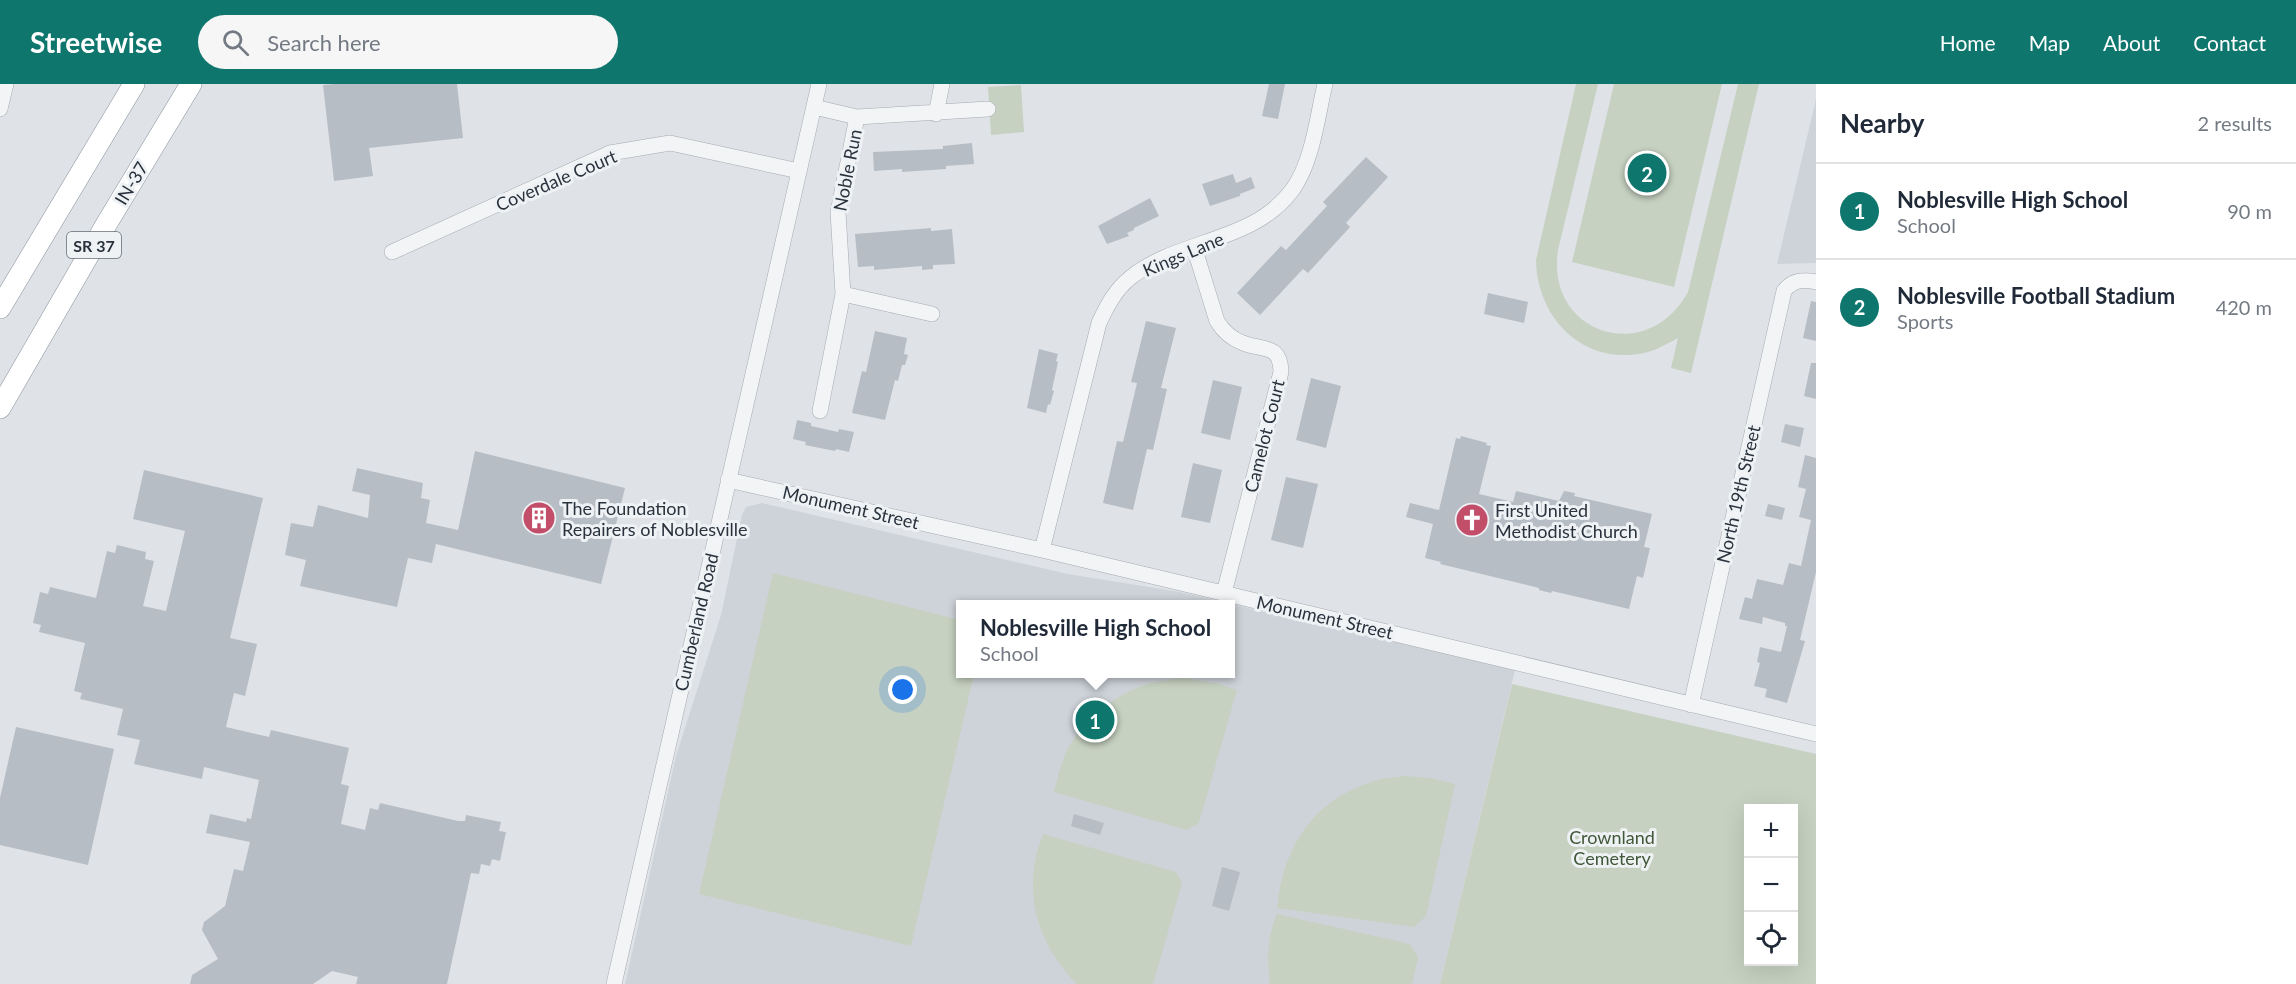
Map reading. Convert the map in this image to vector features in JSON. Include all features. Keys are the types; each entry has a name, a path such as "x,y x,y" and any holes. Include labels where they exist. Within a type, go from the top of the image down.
{"highway":[{"name":"SR 37","path":"0,308 134,84"},
{"name":"IN-37","path":"0,408 191,84"}],"street":[{"path":"0,109 6,84"},
{"name":"Cumberland Road","path":"614,984 819,84"},
{"path":"936,114 942,84"},
{"name":"Kings Lane","path":"1041,550 1099,323 1114,294 1129,278 1164,259 1246,228 1280,203 1293,188 1308,157 1325,84"},
{"name":"Noble Run","path":"814,107 857,117 936,114 988,109"},
{"name":"Noble Run","path":"820,411 843,294 837,212 857,117"},
{"name":"Coverdale Court","path":"392,252 610,153 670,143 799,171"},
{"name":"Camelot Court","path":"1194,247 1217,321 1222,328 1244,344 1271,349 1278,355 1281,362 1281,372 1224,593"},
{"name":"North 19th Street","path":"1691,705 1784,291 1788,285 1802,280 1816,282"},
{"path":"843,294 932,314"},
{"name":"Monument Street","path":"728,480 1041,550 1816,733"}],"shaded area":[{"path":"1816,99 1816,263 1777,264"},
{"path":"762,503 1068,574 1180,592 1214,600 956,600 956,678 1235,678 1235,605 1515,670 1440,984 625,984 676,756 721,615 742,515 746,507"}],"green space":[{"path":"1576,84 1598,84 1558,250 1558,279 1567,303 1583,320 1603,331 1625,334 1649,329 1670,315 1688,292 1738,84 1759,84 1691,373 1671,368 1678,338 1648,352 1625,355 1604,353 1586,346 1569,334 1556,320 1545,302 1536,260"},
{"path":"1614,84 1722,84 1674,287 1572,262"},
{"path":"1021,85 1024,132 991,135 988,87"},
{"path":"773,573 956,619 956,678 973,678 911,946 699,894"},
{"path":"1184,678 1219,684 1237,690 1199,823 1187,830 1054,792 1069,747 1096,713 1134,689 1151,683"},
{"name":"Crownland Cemetery","path":"1512,684 1816,754 1816,984 1440,984"},
{"path":"1403,776 1431,778 1455,784 1426,916 1414,927 1277,908 1280,886 1294,847 1317,814 1350,790 1375,781"},
{"path":"1043,834 1176,872 1182,883 1153,984 1077,984 1063,968 1042,933 1033,895 1036,855"},
{"path":"1277,914 1410,944 1418,957 1412,984 1270,984 1269,949 1271,931"}],"building":[{"path":"457,84 463,138 369,148 373,176 334,181 323,85"},
{"path":"1269,84 1285,84 1278,119 1262,116"},
{"path":"972,143 974,164 946,166 946,169 874,171 873,152 943,149 943,146"},
{"path":"1366,157 1388,177 1346,223 1350,227 1308,273 1303,269 1260,315 1237,293 1281,246 1286,250 1327,206 1323,202"},
{"path":"1233,174 1236,183 1251,177 1255,188 1240,196 1210,206 1202,184"},
{"path":"1150,198 1159,216 1134,228 1127,233 1129,236 1107,244 1098,226"},
{"path":"931,228 931,231 952,229 955,264 933,265 933,269 922,270 922,266 874,270 874,266 858,267 855,234"},
{"path":"1488,293 1528,302 1524,323 1484,314"},
{"path":"1811,301 1816,302 1816,341 1803,338"},
{"path":"1146,321 1176,328 1161,388 1167,389 1153,450 1147,449 1133,510 1103,503 1117,441 1123,442 1137,383 1131,382"},
{"path":"875,331 907,338 904,354 908,355 905,365 902,365 898,381 895,380 885,420 852,413 862,371 866,372"},
{"path":"1039,349 1058,354 1052,390 1054,391 1046,413 1027,408"},
{"path":"1811,363 1816,363 1816,399 1804,396"},
{"path":"1311,378 1341,386 1326,448 1296,440"},
{"path":"1213,380 1242,387 1230,440 1201,433"},
{"path":"797,420 811,423 811,426 838,432 839,429 854,432 849,452 805,445 806,442 793,439"},
{"path":"1785,424 1804,428 1800,447 1781,442"},
{"path":"1461,436 1491,446 1479,494 1513,502 1516,491 1559,501 1564,491 1575,493 1574,496 1652,514 1644,547 1650,548 1643,578 1637,576 1629,609 1539,590 1539,588 1440,564 1441,562 1425,558 1433,524 1406,517 1410,503 1439,510 1456,438 1460,439"},
{"path":"475,451 625,488 601,584 436,544 432,563 408,558 397,607 300,586 306,560 285,555 291,523 313,527 318,505 368,518 370,495 352,491 357,468 423,483 421,498 430,500 426,523 458,530"},
{"path":"1805,455 1816,458 1816,572 1800,640 1805,641 1787,703 1765,697 1767,689 1754,686 1760,663 1757,662 1760,647 1781,652 1787,626 1785,623 1763,617 1762,624 1739,619 1745,597 1752,599 1757,579 1783,585 1789,563 1801,566 1811,520 1799,517 1806,489 1798,487"},
{"path":"1193,463 1222,470 1210,523 1181,517"},
{"path":"144,470 263,498 230,638 257,644 245,696 234,693 226,727 269,737 271,730 349,748 341,784 349,786 341,824 365,830 370,808 378,810 380,803 458,821 465,821 466,815 501,822 499,831 506,832 500,861 492,859 490,866 481,864 479,874 471,873 447,984 356,984 358,977 332,971 313,984 190,984 192,975 218,959 202,930 204,922 225,906 234,869 243,871 250,842 206,833 210,814 246,822 247,818 251,819 259,780 204,767 202,779 134,764 140,740 117,735 123,709 80,699 82,693 74,691 85,643 39,632 41,625 33,623 40,592 48,594 50,587 96,598 107,551 115,553 117,545 146,552 145,559 154,561 143,606 166,611 185,531 133,519"},
{"path":"1286,477 1318,484 1303,548 1271,540"},
{"path":"1768,504 1785,508 1782,520 1765,516"},
{"path":"16,727 114,749 88,865 0,845 0,798"},
{"path":"1074,814 1104,823 1100,835 1071,826"},
{"path":"1222,867 1240,872 1229,911 1212,906"}],"place":[{"name":"Noblesville Football Stadium","path":"1647,173"},
{"name":"The Foundation Repairers of Noblesville","path":"539,518"},
{"name":"First United Methodist Church","path":"1472,520"},
{"name":"Noblesville High School","path":"1095,720"}]}
